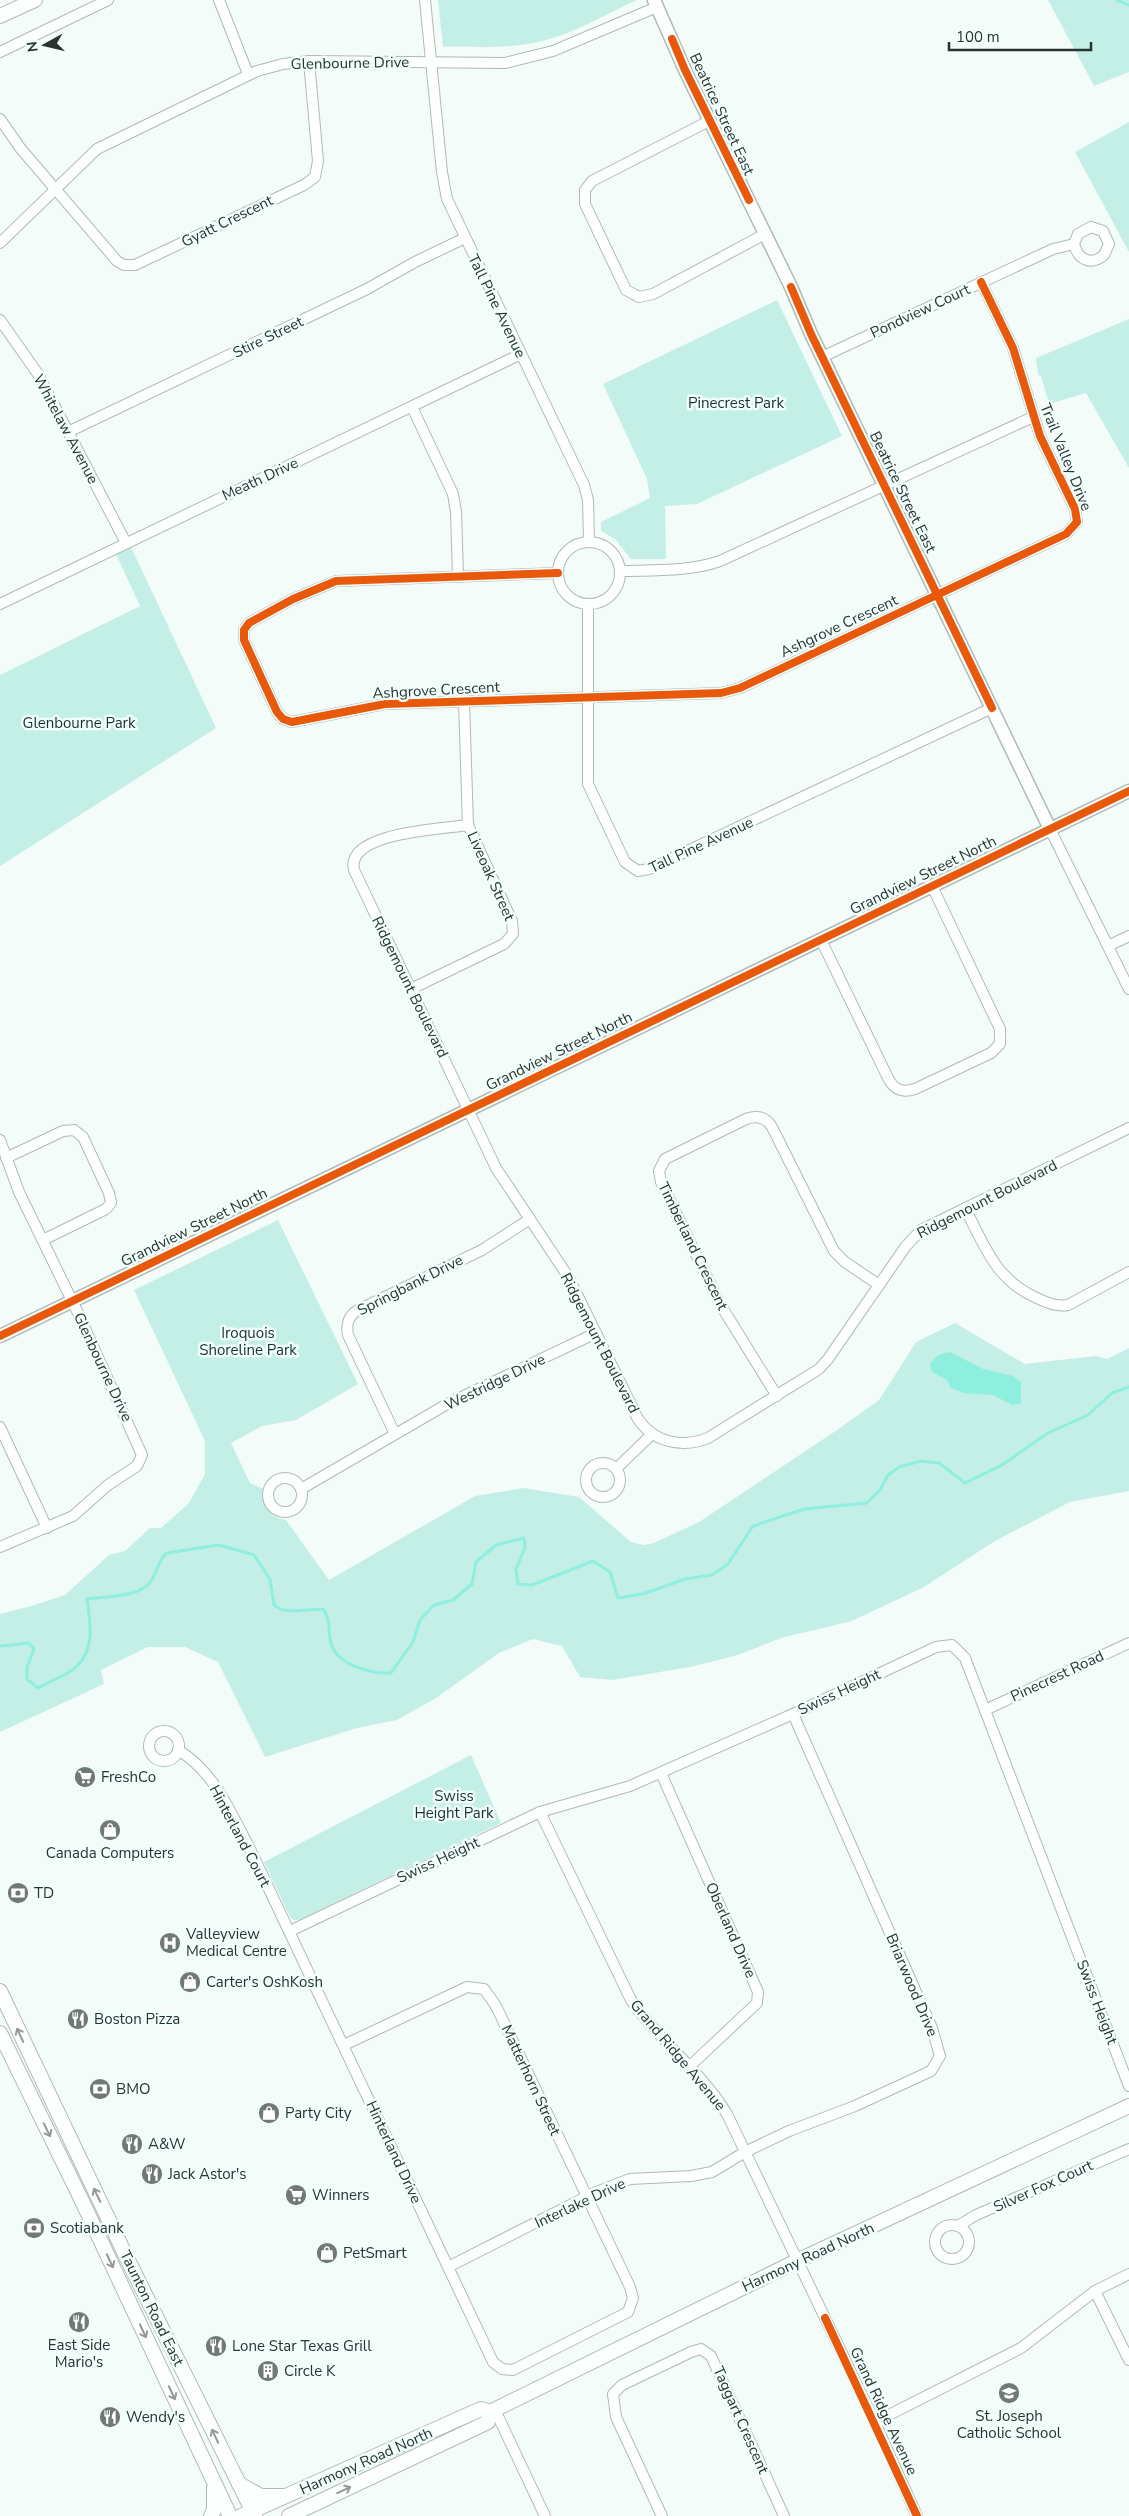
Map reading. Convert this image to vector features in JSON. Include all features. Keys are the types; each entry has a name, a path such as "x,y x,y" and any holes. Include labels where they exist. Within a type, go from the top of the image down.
{"main road":[{"path":"0,16 35,0"},
{"name":"Taunton Road East","path":"0,1991 235,2480 249,2514"},
{"name":"Taunton Road East","path":"0,2033 82,2200 230,2516"},
{"name":"Harmony Road North","path":"249,2514 481,2409 492,2411 797,2261 1129,2106"},
{"name":"Harmony Road North","path":"295,2514 488,2422 492,2411"},
{"path":"211,2516 215,2494 212,2477"},
{"path":"235,2480 251,2492 261,2496 290,2495"}],"street":[{"path":"0,52 108,0"},
{"path":"219,0 248,74"},
{"name":"Tall Pine Avenue","path":"425,0 443,181 450,208 586,490 589,541"},
{"name":"Glenbourne Drive","path":"0,243 86,158 106,143 248,74 274,65 309,61 506,63 553,51 655,3"},
{"name":"Beatrice Street East","path":"655,3 709,121 766,234 822,357 1129,989"},
{"name":"Gyatt Crescent","path":"0,119 11,136 117,261 130,265 138,264 315,177 318,165 309,61"},
{"path":"709,121 592,181 585,190 585,204 626,290 639,297 653,294 766,234"},
{"name":"Stire Street","path":"68,432 367,289 415,262 465,238"},
{"name":"Pondview Court","path":"822,357 1053,249 1074,244"},
{"name":"Trail Valley Drive","path":"937,594 1066,534 1076,522 1075,510 1033,417 1020,364 981,282"},
{"name":"Whitelaw Avenue","path":"0,320 31,362 126,542"},
{"name":"Meath Drive","path":"0,604 521,354"},
{"path":"412,406 453,494 456,512 458,576"},
{"path":"620,571 701,568 744,551 1033,417"},
{"path":"589,541 606,547 613,553 620,571 616,588 611,595 596,603 588,604 578,602 564,591 558,573 564,554 570,547 589,541"},
{"name":"Ashgrove Crescent","path":"558,573 336,581 293,599 252,620 246,626 243,635 246,646 277,712 287,721 300,722 377,705 730,692 937,594"},
{"name":"Tall Pine Avenue","path":"588,604 587,771 590,790 625,862 632,869 642,871 992,708"},
{"name":"Liveoak Street","path":"411,989 504,944 513,934 512,921 468,826 464,702"},
{"name":"Grandview Street North","path":"0,1336 1129,791"},
{"name":"Ridgemount Boulevard","path":"468,826 388,837 361,849 354,858 353,865 496,1168 569,1278 635,1414 652,1434 677,1442 702,1440 777,1396 826,1362 913,1237 932,1224 1129,1128"},
{"path":"821,940 889,1080 896,1089 903,1091 915,1089 982,1057 995,1050 1000,1044 1000,1029 932,886"},
{"path":"1108,946 1129,936"},
{"name":"Timberland Crescent","path":"777,1396 720,1304 661,1182 659,1171 665,1159 746,1119 756,1117 765,1119 772,1127 834,1251 845,1262 878,1285"},
{"path":"6,1158 63,1131 74,1130 83,1137 110,1193 111,1204 106,1209 42,1240"},
{"name":"Glenbourne Drive","path":"0,1140 42,1240 140,1446 142,1458 137,1466 108,1485 73,1516 48,1528"},
{"path":"965,1208 1002,1275 1021,1290 1049,1303 1058,1306 1068,1305 1129,1272"},
{"name":"Springbank Drive","path":"395,1434 348,1335 347,1328 350,1317 358,1310 482,1250 530,1219"},
{"name":"Westridge Drive","path":"301,1489 449,1403 596,1333"},
{"path":"0,1427 48,1528 0,1547"},
{"path":"616,1469 652,1434"},
{"name":"Pinecrest Road","path":"984,1710 1129,1643"},
{"name":"Swiss Height","path":"290,1931 540,1812 630,1786 793,1714 936,1647 952,1645 965,1658 1129,2086"},
{"name":"Briarwood Drive","path":"745,2152 931,2071 940,2056 932,2028 793,1714"},
{"name":"Hinterland Court","path":"178,1750 200,1767 220,1792 290,1931"},
{"name":"Oberland Drive","path":"661,1773 758,1992 757,2003 689,2067"},
{"name":"Grand Ridge Avenue","path":"540,1812 631,2000 646,2020 720,2102 875,2422 917,2516"},
{"name":"Hinterland Drive","path":"290,1931 489,2356 502,2370"},
{"name":"Matterhorn Street","path":"344,2046 467,1987 484,1989 496,2006 630,2286 633,2298 628,2312 513,2370 502,2370"},
{"name":"Silver Fox Court","path":"958,2226 976,2215 1129,2149"},
{"name":"Interlake Drive","path":"448,2267 587,2198 630,2179 690,2176 712,2172 745,2152"},
{"path":"875,2422 1020,2348 1095,2291 1129,2274"},
{"path":"1095,2291 1129,2360"},
{"name":"Taggart Crescent","path":"662,2516 616,2417 612,2394 622,2385 701,2349 712,2356 784,2516"},
{"path":"492,2411 545,2516"}],"green space":[{"path":"438,0 637,0 573,31 546,40 511,46 443,47"},
{"path":"1048,0 1129,0 1129,72 1094,86"},
{"path":"1129,122 1129,252 1075,152"},
{"name":"Pinecrest Park","path":"777,300 842,436 697,504 665,506 666,559 631,559 615,539 601,531 601,522 650,498 647,479 603,384"},
{"path":"1129,319 1129,468 1086,393 1049,404 1041,376 1038,375 1036,358"},
{"name":"Glenbourne Park","path":"131,547 216,728 0,866 0,675 140,606 116,554"},
{"name":"Iroquois Shoreline Park","path":"278,1220 358,1384 296,1420 262,1426 231,1443 250,1483 264,1489 264,1501 268,1510 280,1519 286,1520 329,1580 475,1496 524,1488 579,1497 631,1542 644,1545 654,1543 699,1522 879,1400 916,1342 955,1323 1025,1364 1096,1356 1107,1359 1129,1348 1129,1491 1070,1502 995,1541 924,1587 852,1621 781,1638 738,1655 690,1667 612,1680 580,1677 562,1646 533,1639 499,1653 436,1698 397,1720 357,1728 265,1757 218,1662 185,1647 148,1647 101,1670 104,1684 0,1732 0,1614 65,1595 109,1555 125,1551 150,1528 161,1528 189,1503 205,1474 205,1441 134,1290"},
{"name":"Swiss Height Park","path":"471,1755 501,1823 299,1920 294,1920 290,1917 264,1862"}],"shaded area":[{"path":"950,1352 983,1369 1013,1376 1021,1382 1021,1403 1012,1405 993,1395 963,1393 951,1388 947,1380 932,1372 930,1364 938,1355"}],"waterway":[{"path":"1117,0 1129,5"},
{"path":"0,1646 29,1643 34,1649 27,1667 27,1679 38,1688 68,1673 76,1667 87,1652 90,1635 87,1599 139,1591 151,1581 161,1559 167,1553 219,1545 254,1555 270,1579 274,1605 282,1610 323,1609 328,1621 331,1643 334,1651 340,1657 365,1670 391,1673 413,1642 420,1620 434,1605 453,1600 472,1584 476,1562 496,1545 524,1538 525,1548 516,1569 518,1584 532,1585 593,1561 610,1572 618,1598 643,1594 685,1579 712,1575 728,1564 753,1526 804,1509 867,1503 880,1490 888,1475 899,1467 921,1461 939,1463 965,1483 1002,1465 1048,1433 1088,1415 1112,1393 1129,1387"}],"cycle path":[{"path":"672,39 685,70 749,200"},
{"path":"558,573 336,581 293,599 249,623 244,630 244,640 277,712 283,719 292,722 385,704 721,693 740,688 1066,534 1077,522 1075,509 1040,436 1013,348 981,282"},
{"path":"791,287 811,334 992,708"},
{"path":"0,1336 1129,791"},
{"path":"825,2318 917,2516"}],"place":[{"name":"FreshCo","path":"85,1777"},
{"name":"Canada Computers","path":"110,1830"},
{"name":"TD","path":"18,1893"},
{"name":"Valleyview Medical Centre","path":"170,1943"},
{"name":"Carter's OshKosh","path":"190,1982"},
{"name":"Boston Pizza","path":"78,2019"},
{"name":"BMO","path":"100,2089"},
{"name":"Party City","path":"269,2113"},
{"name":"A&W","path":"132,2144"},
{"name":"Jack Astor's","path":"152,2174"},
{"name":"Winners","path":"296,2195"},
{"name":"Scotiabank","path":"34,2228"},
{"name":"PetSmart","path":"327,2253"},
{"name":"East Side Mario's","path":"79,2322"},
{"name":"Lone Star Texas Grill","path":"216,2346"},
{"name":"Circle K","path":"268,2371"},
{"name":"St. Joseph Catholic School","path":"1009,2393"},
{"name":"Wendy's","path":"110,2417"}]}
